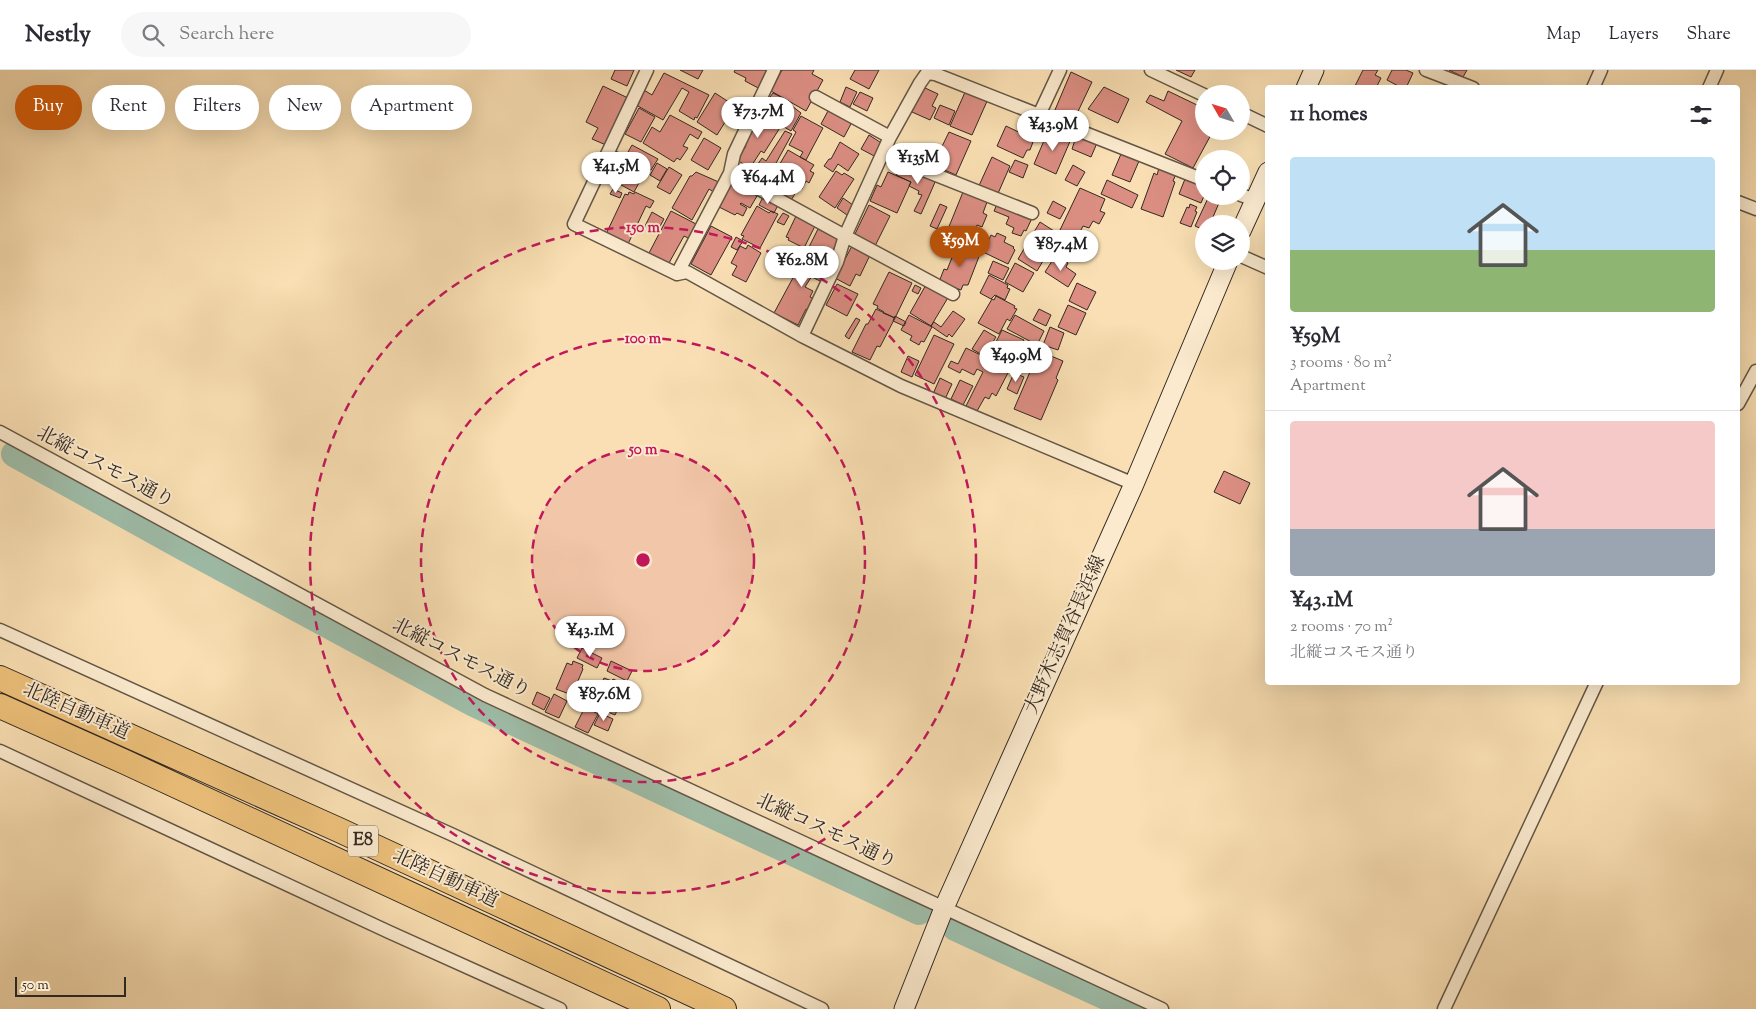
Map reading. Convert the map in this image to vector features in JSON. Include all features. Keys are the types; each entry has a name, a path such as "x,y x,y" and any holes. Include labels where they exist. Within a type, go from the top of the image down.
{"highway":[{"name":"北陸自動車道","path":"0,678 339,830 724,1009"},
{"name":"北陸自動車道","path":"0,706 134,766 658,1009"}],"main road":[{"path":"1307,85 1314,70"},
{"path":"1250,195 1265,176"},
{"name":"大野木志賀谷長浜線","path":"904,1009 944,908 1134,484 1224,270"}],"street":[{"path":"647,70 574,224 677,274 687,272 802,336 901,386 1134,484"},
{"path":"677,274 730,173 734,154 774,70"},
{"path":"1039,115 1060,70"},
{"path":"1152,70 1195,91"},
{"path":"1426,70 1464,85"},
{"path":"1594,85 1601,70"},
{"path":"1710,85 1717,70"},
{"path":"802,336 837,262 845,236 890,137 920,82 927,73 935,74 1195,176"},
{"path":"816,97 890,137"},
{"path":"1250,117 1265,125"},
{"path":"883,154 1032,212"},
{"path":"730,173 953,294"},
{"path":"1740,203 1756,209"},
{"path":"1250,260 1265,267"},
{"path":"1740,400 1756,371"},
{"name":"北縦コスモス通り","path":"0,432 485,695 1162,1009"},
{"path":"0,630 471,844 822,1009"},
{"path":"1444,1009 1596,685"},
{"path":"0,751 380,928 560,1009"}],"building":[{"path":"615,70 634,70 627,86 611,79"},
{"path":"680,70 703,70 698,79"},
{"path":"735,70 765,70 771,73 762,90 745,81 746,78 734,72"},
{"path":"782,70 814,70 812,74 823,80 806,111 771,91"},
{"path":"855,70 879,70 869,89 850,79"},
{"path":"1176,70 1195,70 1191,77"},
{"path":"1363,70 1378,70 1375,75 1381,78 1378,85 1356,85"},
{"path":"1392,70 1406,70 1413,73 1407,85 1396,85 1387,80"},
{"path":"1449,70 1467,70 1463,77"},
{"path":"1071,72 1092,82 1072,124 1052,117"},
{"path":"664,73 709,95 697,118 695,117 694,120 679,111 689,92 682,88 663,120 636,105 644,90 652,95"},
{"path":"603,86 628,98 606,145 592,139 598,128 586,122"},
{"path":"846,87 857,92 850,107 840,102"},
{"path":"923,87 938,94 932,106 936,108 930,120 912,112"},
{"path":"1104,87 1129,99 1118,123 1088,109"},
{"path":"966,90 988,99 972,135 950,126"},
{"path":"1168,91 1195,104 1195,140 1208,140 1203,150 1195,150 1195,164 1193,168 1165,154 1182,121 1146,102 1150,95 1164,101"},
{"path":"860,92 873,98 867,111 853,104"},
{"path":"715,93 735,106 717,135 697,122"},
{"path":"773,93 789,101 788,103 801,113 791,131 762,114"},
{"path":"940,105 955,111 949,125 934,118"},
{"path":"639,108 655,117 641,142 625,134"},
{"path":"829,109 852,122 844,137 821,124"},
{"path":"760,113 781,126 764,153 761,151 750,168 737,160 746,146 741,143"},
{"path":"670,115 702,132 698,139 690,134 683,146 688,148 680,160 677,158 674,162 643,143 652,127 660,132"},
{"path":"801,116 823,128 806,160 800,157 803,152 789,145 796,132 793,130"},
{"path":"1006,126 1031,138 1030,141 1033,142 1030,150 1027,150 1023,158 997,146"},
{"path":"1049,129 1071,139 1056,174 1034,164"},
{"path":"785,131 792,134 770,174 772,176 765,188 741,175 746,167 753,171 762,158 766,161"},
{"path":"1069,131 1097,143 1091,157 1072,149 1075,140 1067,137"},
{"path":"949,132 971,141 956,175 933,165"},
{"path":"869,135 883,144 876,157 861,149"},
{"path":"704,138 721,148 708,170 691,160"},
{"path":"840,142 859,154 848,171 838,164 833,172 824,166 831,159"},
{"path":"632,145 658,159 651,170 647,168 634,192 612,180"},
{"path":"788,150 814,165 810,171 814,173 809,183 806,181 802,189 799,187 790,202 776,194 782,179 774,174"},
{"path":"615,151 623,154 615,170 608,167"},
{"path":"1121,154 1139,161 1130,182 1112,175"},
{"path":"992,157 1010,166 996,198 977,190"},
{"path":"1015,160 1028,165 1023,178 1009,172"},
{"path":"657,163 667,169 660,181 650,175"},
{"path":"901,164 936,180 921,214 914,211 922,195 918,194 919,191 909,186 911,182 896,175"},
{"path":"1073,165 1085,172 1077,186 1065,180"},
{"path":"669,167 682,175 670,194 657,187"},
{"path":"1159,168 1176,174 1163,217 1141,209 1154,173 1157,175"},
{"path":"836,171 854,179 835,208 819,197"},
{"path":"696,172 721,183 715,193 709,189 692,220 672,208 690,176"},
{"path":"888,172 911,182 897,213 870,201 877,185 881,187"},
{"path":"1185,179 1195,183 1195,201 1179,194"},
{"path":"1107,180 1138,195 1132,208 1101,194"},
{"path":"733,181 757,196 750,208 740,204 747,208 743,216 737,213 735,215 719,207"},
{"path":"1080,188 1105,199 1100,211 1105,213 1099,224 1093,221 1089,228 1083,226 1077,238 1060,230"},
{"path":"613,189 622,193 620,198 610,194"},
{"path":"629,192 634,194 635,192 654,201 650,208 646,206 628,244 606,234 625,194 628,195"},
{"path":"963,192 987,202 983,213 987,215 982,227 977,225 970,243 946,234"},
{"path":"763,197 778,205 774,213 759,205"},
{"path":"843,198 853,205 847,215 837,208"},
{"path":"1053,201 1066,208 1060,219 1047,213"},
{"path":"998,202 1033,216 1026,231 1024,230 1021,236 1012,233 1014,228 1006,224 1009,217 994,211"},
{"path":"940,204 947,207 937,229 930,226"},
{"path":"1190,204 1197,207 1191,227 1180,223 1187,207 1189,208"},
{"path":"869,205 890,216 875,246 854,236"},
{"path":"1205,205 1218,205 1214,215 1200,215"},
{"path":"757,206 769,213 771,211 778,214 760,248 742,239 744,236 741,235"},
{"path":"671,211 698,225 690,239 684,236 669,263 649,253"},
{"path":"652,212 664,219 657,232 645,226"},
{"path":"783,213 789,216 784,225 777,222"},
{"path":"796,216 815,226 804,248 788,240 789,238 786,237"},
{"path":"1040,222 1054,231 1049,237 1055,241 1037,271 1018,259"},
{"path":"711,226 732,237 711,275 691,264"},
{"path":"818,229 840,240 832,260 808,249"},
{"path":"997,233 1006,237 1004,242 1014,247 1015,250 1008,264 983,252 991,235 995,237"},
{"path":"736,237 743,241 737,250 731,247"},
{"path":"748,245 761,253 746,282 732,275 737,266 731,263 740,246 746,249"},
{"path":"957,245 980,254 968,285 963,285 961,290 939,282 944,269 947,270"},
{"path":"852,246 870,255 860,276 856,274 850,286 835,278"},
{"path":"808,250 832,263 822,282 812,277 805,287 813,291 810,297 814,299 808,310 806,309 798,325 774,313"},
{"path":"1059,257 1068,263 1066,267 1076,274 1068,287 1045,272 1054,258 1057,260"},
{"path":"993,261 1009,268 1003,280 988,273"},
{"path":"1015,263 1034,273 1023,292 1005,282"},
{"path":"889,272 912,283 895,318 883,313 877,308 878,306 873,304"},
{"path":"989,275 1008,285 1007,288 1010,289 1005,300 995,295 991,299 980,293"},
{"path":"927,283 949,296 931,326 910,313"},
{"path":"1077,283 1096,292 1087,310 1069,301"},
{"path":"837,284 858,294 847,316 826,305"},
{"path":"915,285 921,288 918,294 912,291"},
{"path":"996,296 1017,309 1010,321 1007,319 999,334 978,323 992,299 994,300"},
{"path":"1068,305 1086,313 1076,335 1058,327"},
{"path":"876,309 895,318 880,347 877,346 870,360 852,352"},
{"path":"1039,309 1051,315 1046,326 1033,320"},
{"path":"953,311 965,319 952,337 949,334 947,337 931,326 934,322 941,327"},
{"path":"909,315 932,327 924,342 921,341 919,345 910,340 912,336 901,330"},
{"path":"1015,315 1044,331 1037,345 1007,329"},
{"path":"895,316 906,322 904,326 893,321"},
{"path":"856,318 860,320 849,339 845,336"},
{"path":"1050,327 1064,333 1058,350 1043,345"},
{"path":"984,330 996,337 984,356 972,349"},
{"path":"1002,330 1024,340 1009,368 988,358"},
{"path":"934,335 954,344 934,384 915,375"},
{"path":"966,348 1010,369 996,396 992,393 989,399 985,397 977,411 966,406 983,372 977,369 974,375 962,369 960,373 948,367 951,361 958,364"},
{"path":"1039,351 1063,361 1056,378 1058,380 1041,420 1014,409"},
{"path":"908,356 919,361 912,377 901,372"},
{"path":"1014,373 1024,377 1017,394 1007,389"},
{"path":"940,378 952,384 945,399 933,394"},
{"path":"960,380 973,386 963,405 951,399"},
{"path":"1224,471 1250,483 1240,504 1214,492"},
{"path":"582,648 602,658 597,668 577,658"},
{"path":"573,661 583,665 583,669 572,695 556,689 567,663 572,665"},
{"path":"611,661 632,671 627,681 607,671"},
{"path":"604,678 612,681 613,679 628,686 615,715 592,705"},
{"path":"537,692 550,698 544,710 532,704"},
{"path":"554,694 567,701 559,718 545,712"},
{"path":"585,707 598,714 588,733 575,727"},
{"path":"600,713 613,719 608,731 594,725"}],"waterway":[{"path":"14,454 474,704 919,912"},
{"path":"955,928 1132,1009"}]}
